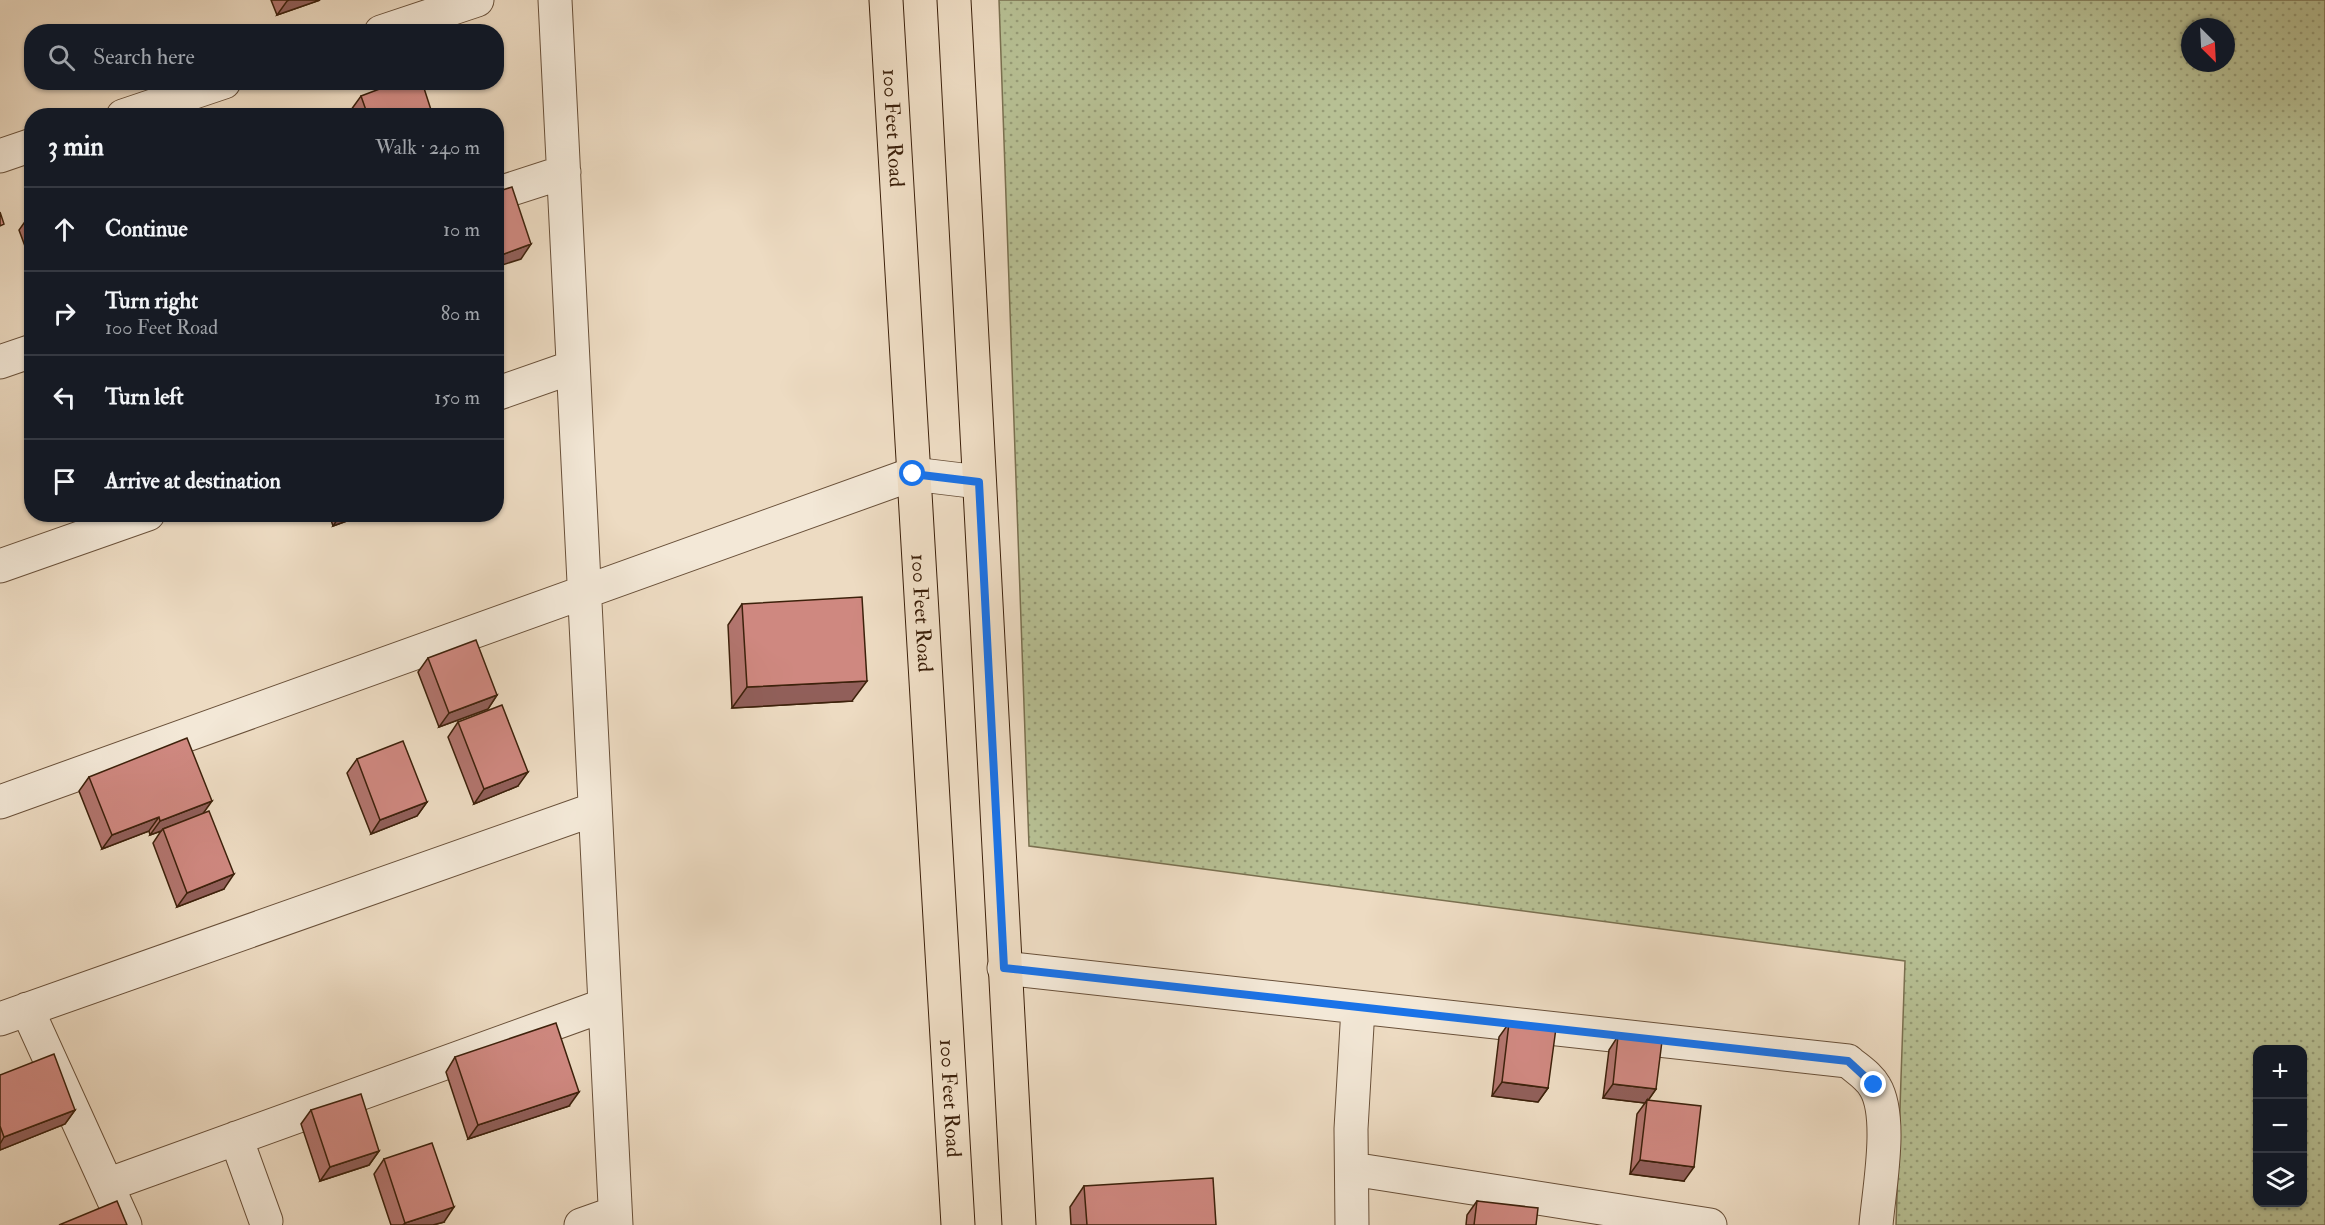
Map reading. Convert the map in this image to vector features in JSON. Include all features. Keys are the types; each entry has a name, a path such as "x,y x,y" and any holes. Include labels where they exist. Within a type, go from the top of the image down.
{"main road":[{"name":"100 Feet Road","path":"886,0 958,1225"},
{"path":"954,0 1019,1225"}],"street":[{"path":"405,24 477,0"},
{"path":"555,0 616,1219 580,1225"},
{"path":"147,108 200,90"},
{"path":"0,156 24,148"},
{"path":"504,191 564,172"},
{"path":"0,362 24,354"},
{"path":"504,391 573,368"},
{"path":"0,802 913,474 979,482"},
{"path":"0,566 125,522"},
{"path":"125,1225 107,1185 14,1014 595,808"},
{"path":"1004,968 1848,1061 1874,1085 1881,1100 1884,1122 1876,1225"},
{"path":"107,1185 605,1005"},
{"path":"1352,1225 1351,1129 1358,1008"},
{"path":"236,1138 266,1221"},
{"path":"1352,1169 1710,1225"}],"green space":[{"path":"999,0 2325,0 2325,1225 1896,1225 1905,961 1029,846"}],"building":[{"path":"377,90 425,90 430,108 365,108 361,96"},
{"path":"512,187 531,244 504,254 504,190"},
{"path":"0,212 4,224 0,226"},
{"path":"862,597 867,681 747,687 742,604"},
{"path":"476,640 497,695 449,713 428,658"},
{"path":"502,705 528,772 484,789 458,722"},
{"path":"187,738 212,801 160,821 159,817 112,835 89,777"},
{"path":"403,741 427,802 380,820 357,759"},
{"path":"209,811 234,874 187,893 163,829"},
{"path":"556,1023 579,1092 478,1125 455,1057"},
{"path":"1509,1023 1556,1028 1548,1088 1502,1082"},
{"path":"1618,1036 1662,1041 1656,1089 1613,1084"},
{"path":"54,1054 75,1110 4,1137 0,1126 0,1075"},
{"path":"361,1094 379,1151 330,1167 311,1110"},
{"path":"1647,1100 1701,1106 1694,1167 1640,1160"},
{"path":"432,1143 454,1207 405,1223 384,1159"},
{"path":"1213,1178 1216,1225 1087,1225 1084,1186"},
{"path":"117,1201 127,1225 59,1225"},
{"path":"1477,1201 1538,1208 1536,1225 1474,1225"}],"route":[{"path":"913,474 979,482 1004,968 1848,1061 1874,1085"}]}
